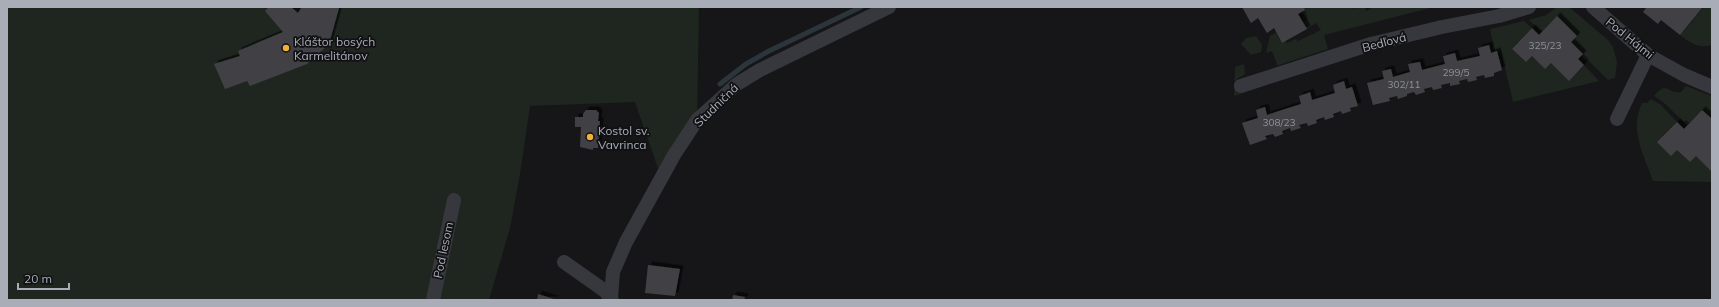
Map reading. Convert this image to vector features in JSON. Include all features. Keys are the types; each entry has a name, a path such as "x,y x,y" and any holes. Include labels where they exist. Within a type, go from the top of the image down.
{"street":[{"name":"Studničná","path":"611,299 613,272 626,242 674,155 698,120 737,84 760,70 889,7"},
{"name":"Bedľová","path":"1241,86 1371,44 1442,27 1500,16 1529,7"},
{"name":"Pod Hájmi","path":"1593,7 1648,55 1684,75 1712,87"},
{"path":"1617,119 1648,55"},
{"name":"Pod lesom","path":"433,300 454,200"},
{"name":"Studničná","path":"564,262 599,286 611,299"}],"shaded area":[{"path":"7,7 699,7 697,120 661,177 635,102 530,106 510,228 489,300 7,300"},
{"path":"1304,7 1353,7 1354,9 1364,7 1367,11 1373,7 1434,7 1324,35 1328,49 1276,66 1277,64 1272,51 1266,53 1270,36 1276,33 1282,43 1286,41 1287,43 1296,39 1298,41 1321,30 1316,23 1307,29 1303,22 1308,19"},
{"path":"1557,7 1569,7 1608,40 1613,47 1617,62 1615,78 1608,80 1588,60 1589,59 1571,42 1577,36 1557,17 1542,32 1529,20 1546,15"},
{"path":"1701,7 1712,7 1712,45 1699,46 1680,35 1702,8"},
{"path":"1524,21 1532,28 1512,49 1526,62 1532,56 1545,69 1551,63 1569,80 1584,65 1599,81 1513,102 1501,51 1495,52 1490,29"},
{"path":"1256,36 1262,45 1261,52 1251,55 1241,44 1246,38"},
{"path":"1244,64 1245,74 1237,79 1241,94 1234,96 1235,67"},
{"path":"1686,86 1712,96 1712,119 1702,110 1690,123 1686,120 1684,122 1663,102 1654,96 1658,91 1665,88 1676,92 1681,92"},
{"path":"1651,99 1661,105 1677,122 1657,142 1677,150 1690,162 1696,156 1712,172 1712,182 1653,181 1642,152 1637,133 1638,113 1642,103 1647,103"}],"building":[{"name":"Kláštor bosých Karmelitánov","path":"269,7 291,7 298,13 302,7 339,8 329,44 307,64 250,86 247,81 225,89 214,64 240,56 238,51 283,32 265,11"},
{"path":"1242,7 1304,7 1305,10 1298,14 1307,29 1282,43 1274,28 1267,33 1258,18 1251,23"},
{"path":"1645,7 1702,8 1680,35 1661,20 1658,24 1643,12 1646,8"},
{"path":"1557,16 1577,36 1571,42 1583,54 1578,59 1584,65 1569,81 1551,63 1545,69 1532,56 1526,62 1512,49 1532,28 1539,35"},
{"path":"1489,45 1491,53 1497,51 1502,70 1494,73 1494,76 1485,78 1484,75 1476,77 1477,80 1468,82 1467,79 1459,81 1460,84 1450,86 1450,83 1441,85 1442,88 1433,90 1432,87 1424,89 1425,92 1416,95 1414,92 1398,99 1397,96 1389,98 1390,101 1373,105 1367,83 1384,79 1382,71 1391,69 1393,77 1410,72 1408,64 1420,62 1422,70 1445,64 1443,56 1455,53 1457,61 1480,56 1478,48"},
{"path":"1344,81 1346,89 1352,87 1358,106 1350,108 1351,111 1342,114 1341,111 1333,114 1334,117 1325,120 1324,117 1316,120 1317,123 1308,126 1307,123 1299,125 1301,128 1291,131 1290,128 1282,131 1283,134 1275,137 1273,134 1265,136 1267,139 1250,145 1242,123 1258,118 1256,110 1265,107 1267,115 1301,104 1299,96 1310,92 1312,100 1335,93 1333,85"},
{"name":"Kostol sv. Vavrinca","path":"586,110 596,110 599,113 598,121 600,121 598,148 593,148 593,150 580,147 581,127 575,127 575,117 583,117"},
{"path":"1702,110 1712,119 1712,172 1696,156 1690,162 1677,150 1671,156 1657,142 1677,122 1684,129"},
{"path":"648,265 680,269 675,296 645,293"},
{"path":"538,294 557,300 537,300"},
{"path":"733,295 745,297 744,300 732,300"}],"waterway":[{"path":"720,84 746,64 769,51 861,7"}],"place":[{"name":"Kláštor bosých Karmelitánov","path":"286,48"},
{"name":"Kostol sv. Vavrinca","path":"590,137"}]}
